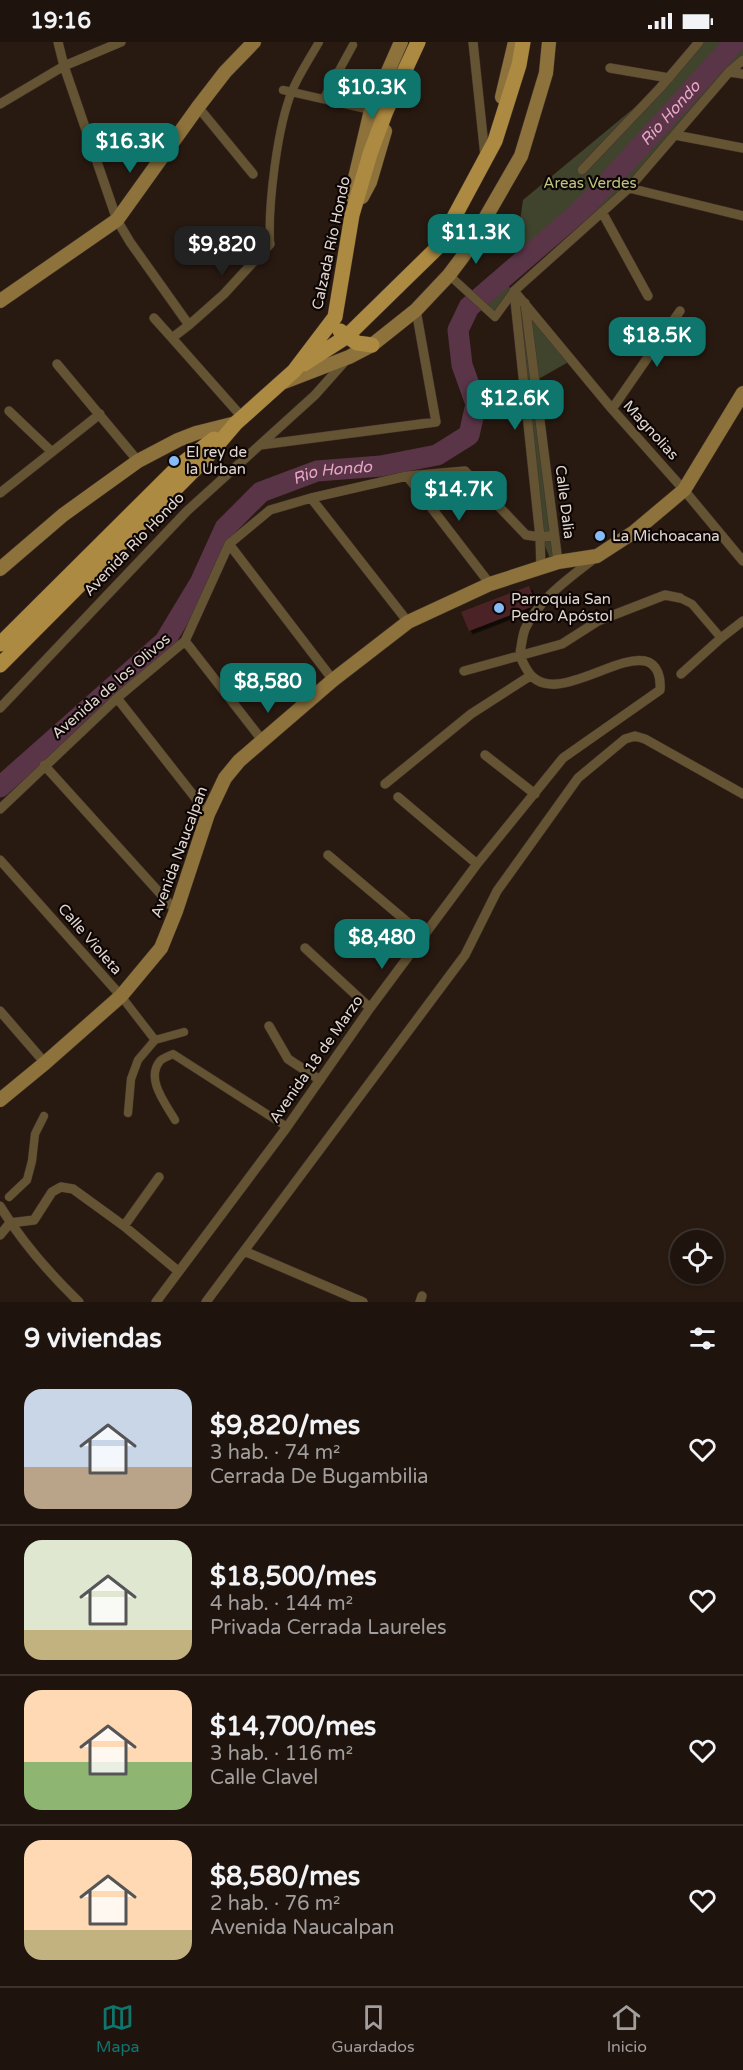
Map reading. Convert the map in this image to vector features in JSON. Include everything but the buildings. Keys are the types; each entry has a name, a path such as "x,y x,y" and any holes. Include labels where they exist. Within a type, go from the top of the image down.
{"main road":[{"path":"0,301 117,220 198,107 225,72 254,42"},
{"path":"352,215 355,178 371,110 401,42"},
{"name":"Calzada Río Hondo","path":"0,644 179,466 238,420 294,371 335,316 352,215 370,154 386,111 418,42"},
{"path":"352,215 370,182 388,122 402,88 426,42"},
{"path":"485,157 512,61 515,42"},
{"path":"294,371 346,337 438,247 495,141 519,65 523,42"},
{"path":"276,385 349,357 372,345 416,310 448,276 464,255 521,156 546,73 549,42"},
{"path":"335,316 339,329 346,337 357,343 372,345"},
{"name":"Avenida Naucalpan","path":"0,1100 120,996 161,948 176,911 208,814 225,778 239,761 333,680 408,622 490,584 558,562 597,556 634,532 684,490 743,393"},
{"path":"0,569 63,515 138,461 178,440 238,420"},
{"name":"Calzada Río Hondo","path":"0,665 207,457 238,420"}],"street":[{"path":"58,42 64,66 117,220 189,325"},
{"path":"0,104 64,66 121,42"},
{"path":"172,338 225,294 270,244 269,225 280,140 292,91 319,42"},
{"path":"473,42 485,157"},
{"path":"582,170 669,78 699,42"},
{"path":"324,98 352,45"},
{"path":"448,276 495,317 514,291 629,188 729,72 743,60"},
{"path":"609,68 669,78"},
{"path":"729,72 743,74"},
{"path":"283,90 371,110"},
{"path":"198,107 254,174"},
{"path":"675,135 743,148"},
{"path":"629,188 743,216"},
{"path":"602,212 648,297"},
{"name":"Magnolias","path":"514,291 743,561"},
{"name":"Calle Dalia","path":"514,291 542,569"},
{"name":"Calle Dalia","path":"525,302 558,562"},
{"path":"260,445 436,422 416,310"},
{"path":"612,409 680,311"},
{"path":"154,318 238,420"},
{"name":"Avenida Río Hondo","path":"0,708 187,511 315,395 349,357"},
{"path":"57,364 138,461"},
{"path":"9,411 52,452"},
{"path":"0,493 100,414"},
{"path":"528,423 540,422"},
{"name":"Avenida de los Olivos","path":"0,808 117,698 185,640 229,544 270,510 407,476 465,471 526,535 540,537"},
{"path":"407,476 490,584"},
{"path":"311,498 408,622"},
{"path":"540,537 554,535"},
{"path":"229,544 333,680"},
{"path":"386,784 471,714 530,676 519,656 525,630 541,604 597,556"},
{"path":"464,671 562,644 598,621 665,595 680,598 692,604 721,638"},
{"path":"681,674 743,621"},
{"path":"185,640 262,740"},
{"name":"Avenida 18 de Marzo","path":"156,1302 287,1127 370,1008 477,864 563,758 660,690 661,680 657,669 647,661 633,660 571,682 548,684 530,676"},
{"path":"117,698 208,814"},
{"path":"206,1302 465,955 497,891 578,778 626,740 635,736 645,738 743,794"},
{"path":"485,755 535,794"},
{"path":"44,765 176,911"},
{"path":"398,797 477,864"},
{"path":"328,855 425,936"},
{"name":"Calle Violeta","path":"0,860 120,996 155,1040"},
{"path":"305,948 370,1008"},
{"path":"0,1011 45,1063"},
{"path":"269,1026 288,1059 320,1080"},
{"path":"129,1113 131,1079 138,1060 155,1040 184,1032"},
{"path":"175,1120 155,1085 155,1073 160,1061 173,1054 287,1127"},
{"path":"9,1197 27,1180 35,1134 44,1116"},
{"path":"124,1226 159,1178"},
{"path":"0,1235 10,1222 34,1220 52,1192 62,1187 73,1189 124,1226 178,1271"},
{"path":"0,1206 49,1273 79,1302"},
{"path":"244,1251 363,1302"}],"green space":[{"name":"Areas Verdes","path":"700,42 743,42 743,60 602,211 524,259 513,269 523,200 669,79"},
{"path":"501,280 514,291 572,360 535,381 553,529 553,566 541,536 514,292 495,317 478,301"}],"waterway":[{"name":"Rio Hondo","path":"0,787 165,641 200,583 225,528 261,492 317,471 381,466 437,455 469,435 476,404 462,365 458,330 469,307 577,214 735,42"}],"place":[{"name":"El rey de la Urban","path":"174,461"},
{"name":"La Michoacana","path":"600,536"},
{"name":"Parroquia San Pedro Apóstol","path":"499,608"}]}
